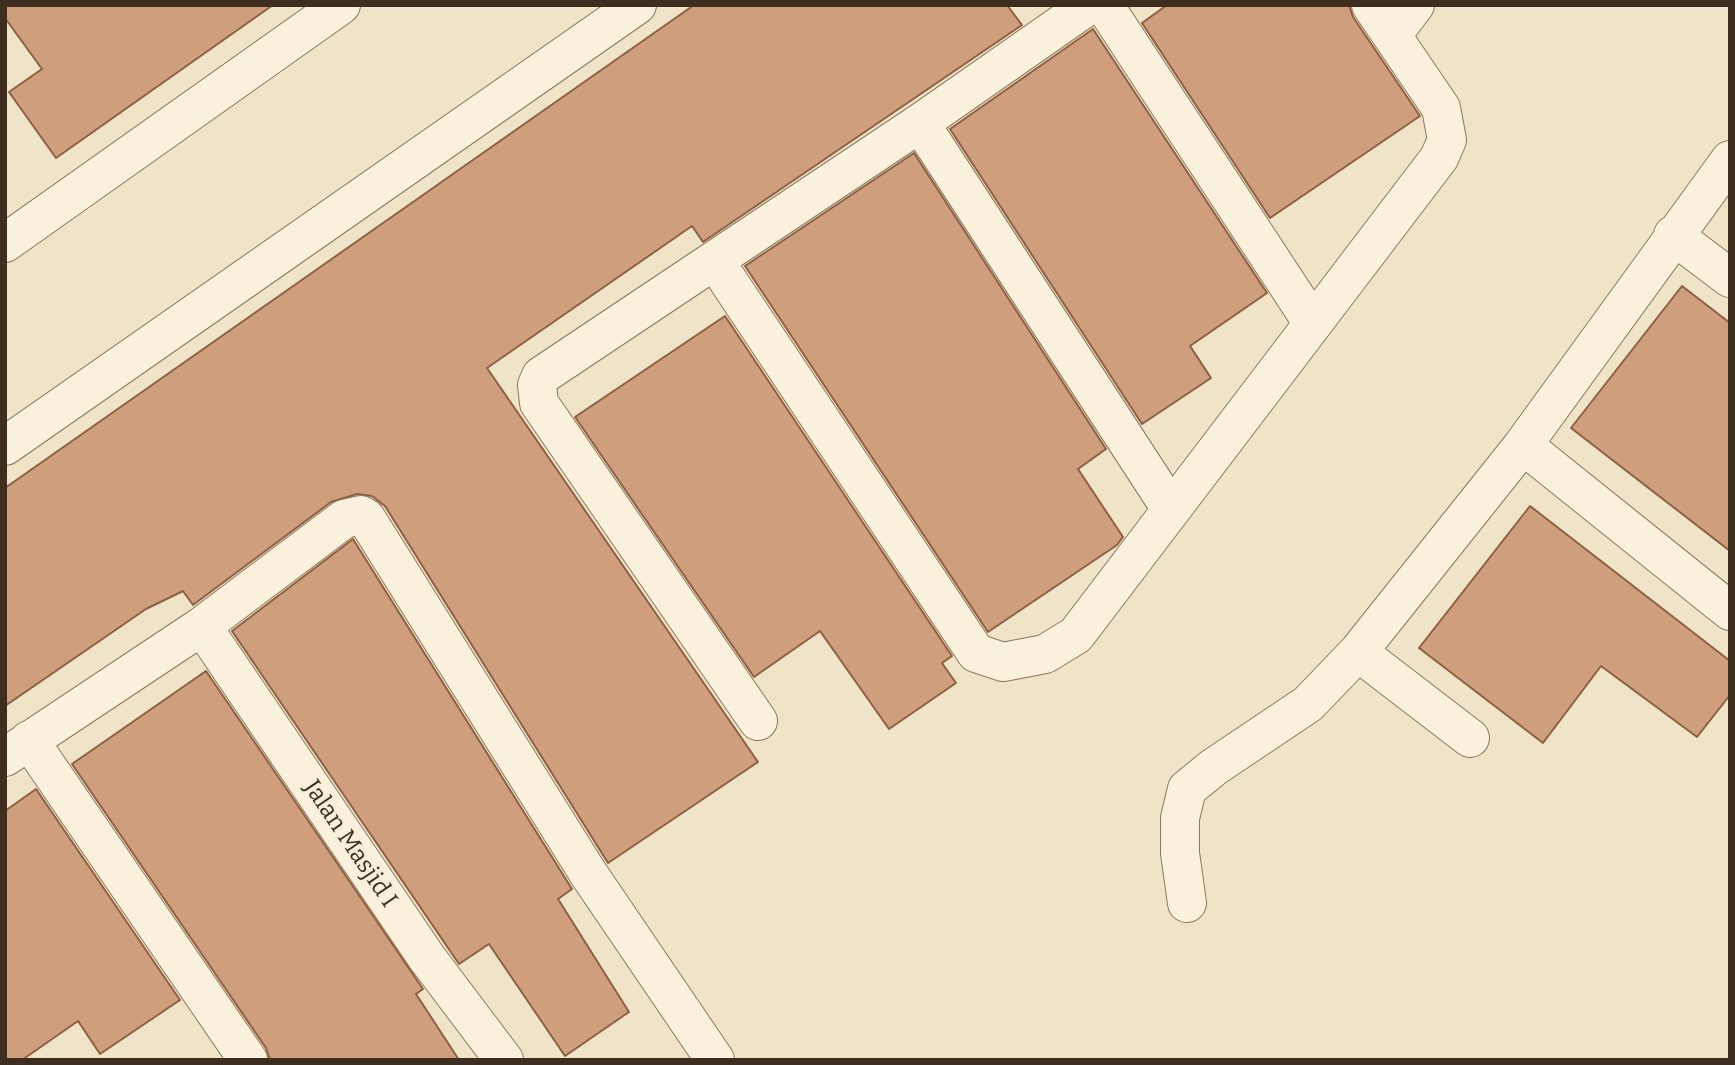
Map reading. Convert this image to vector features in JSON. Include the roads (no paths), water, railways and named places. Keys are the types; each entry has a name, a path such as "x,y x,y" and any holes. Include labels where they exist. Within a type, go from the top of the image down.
{"street":[{"path":"5,243 341,5"},
{"path":"5,446 637,5"},
{"path":"758,721 536,396 541,376 920,123 1089,5"},
{"path":"1104,5 1311,322"},
{"path":"715,261 976,653 1003,662 1045,654 1070,640 1439,158 1447,140 1441,108 1393,15"},
{"path":"920,123 1171,509"},
{"path":"1187,903 1180,853 1180,818 1187,789 1214,767 1308,704 1358,652 1523,445 1730,160"},
{"path":"1673,235 1730,278"},
{"path":"1523,445 1730,611"},
{"path":"248,1060 17,748 202,626 352,515 366,518 588,873 715,1060"},
{"name":"Jalan Masjid I","path":"202,626 427,958 504,1060"},
{"path":"1358,652 1470,738"}]}
